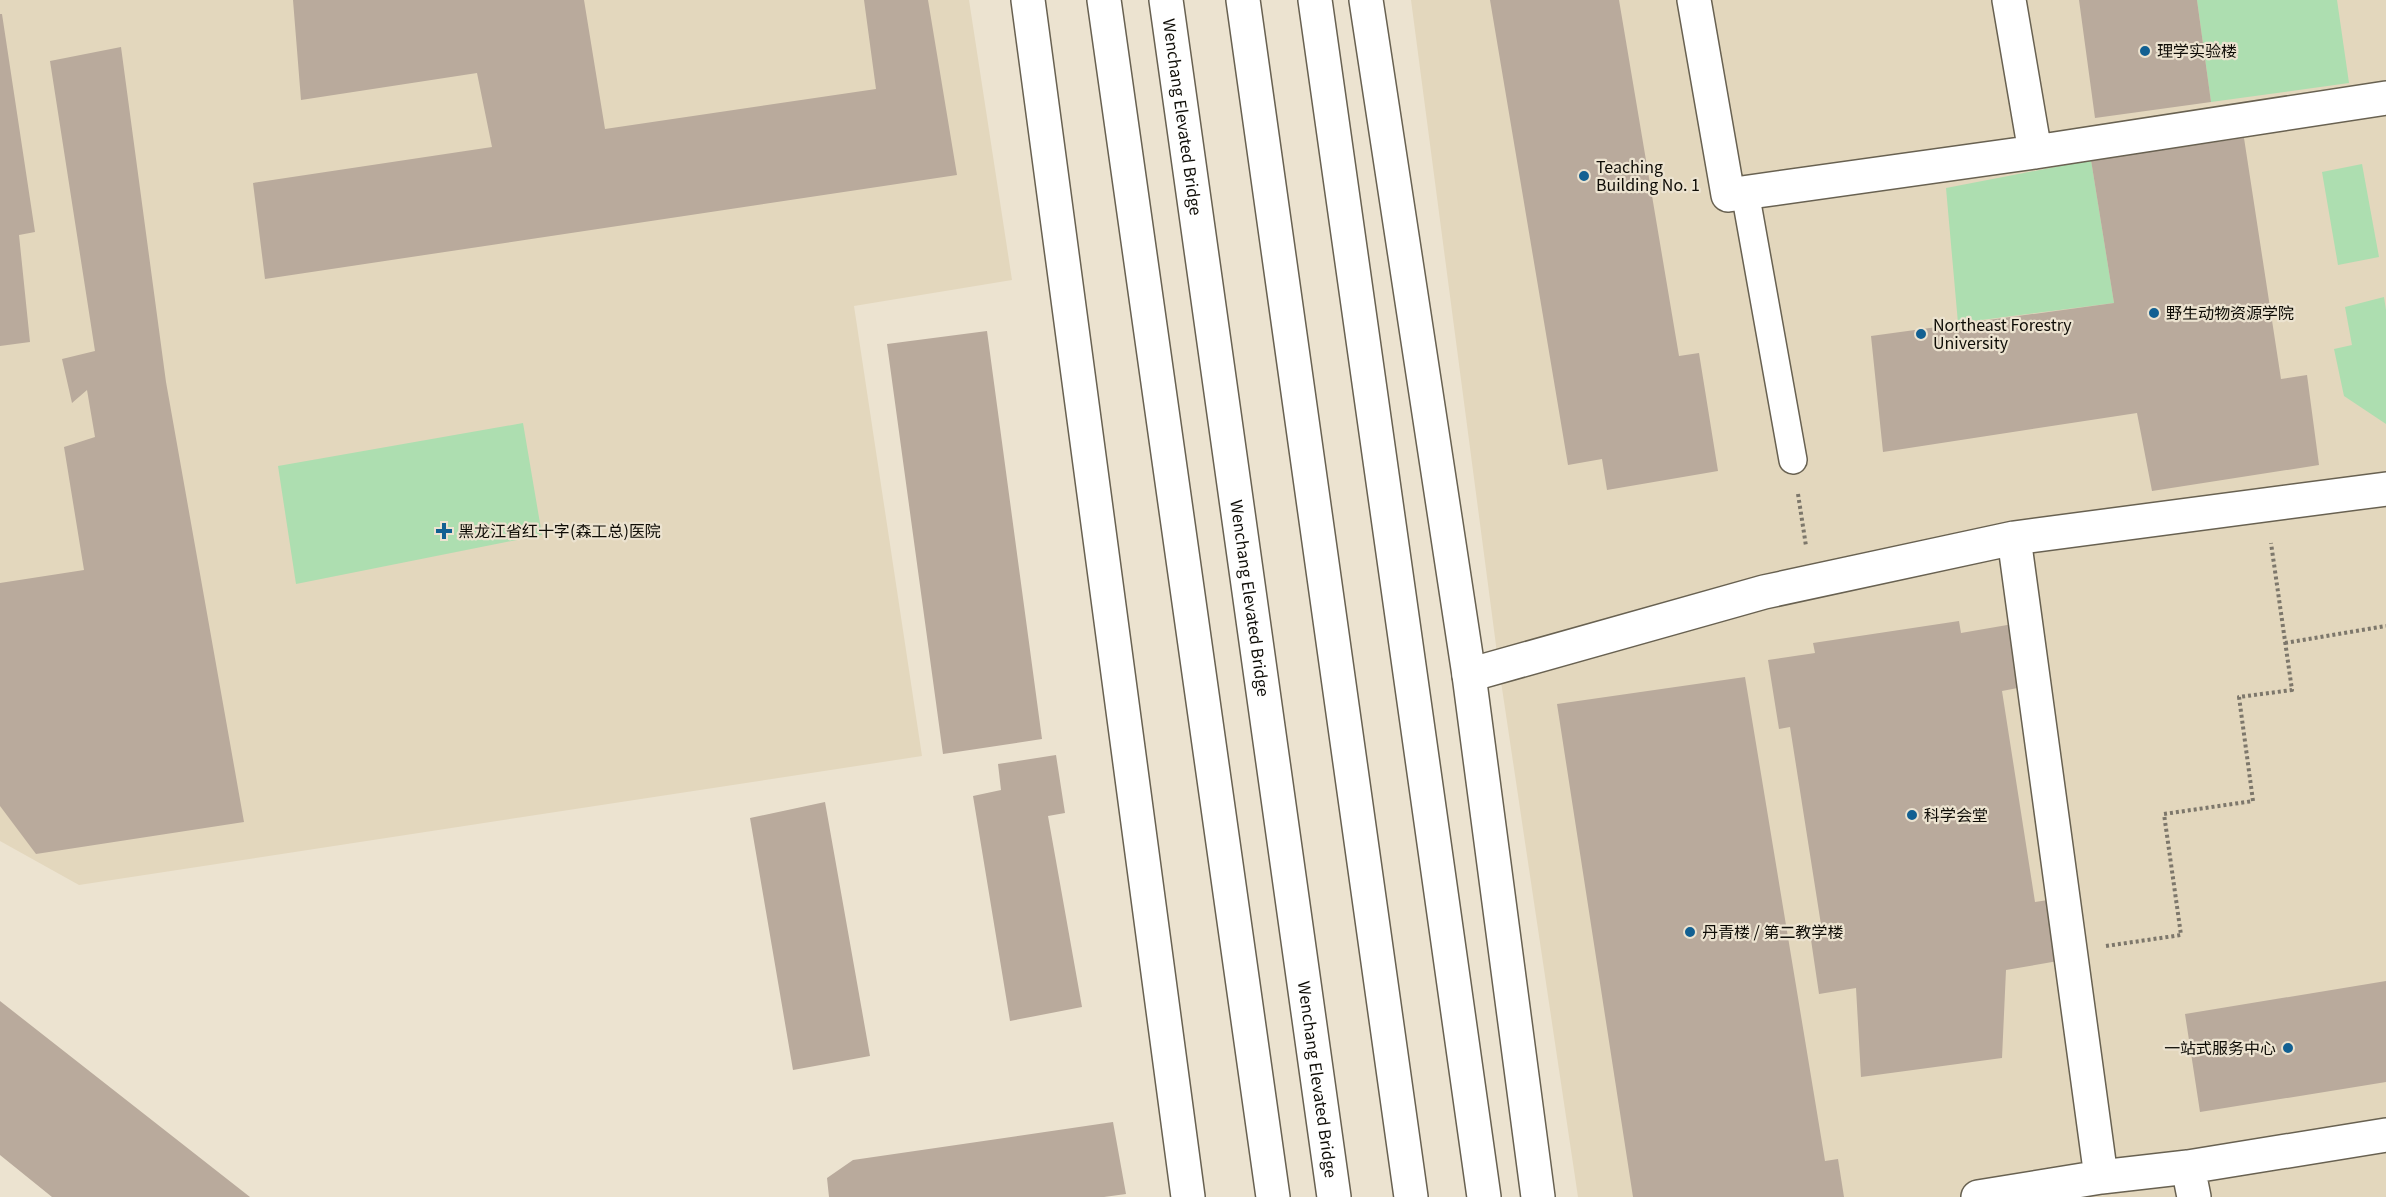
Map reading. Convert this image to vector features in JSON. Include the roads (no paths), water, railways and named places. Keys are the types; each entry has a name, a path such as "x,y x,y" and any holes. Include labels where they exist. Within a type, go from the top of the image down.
{"main road":[{"path":"1028,0 1188,1197"},
{"path":"1104,0 1273,1197"},
{"name":"Wenchang Elevated Bridge","path":"1166,0 1334,1197"},
{"path":"1243,0 1411,1197"},
{"path":"1315,0 1484,1197"},
{"path":"1366,0 1468,675 1538,1197"},
{"path":"1694,0 1728,195 2035,152 2386,98"},
{"path":"2009,0 2035,152"},
{"path":"1468,675 1764,592 2014,538 2386,489"},
{"path":"2014,538 2101,1177"},
{"path":"1978,1197 2101,1177 2191,1182 2386,1136"}],"street":[{"path":"1745,192 1793,460"}],"place":[{"name":"理学实验楼","path":"2145,51"},
{"name":"Teaching Building No. 1","path":"1584,176"},
{"name":"野生动物资源学院","path":"2154,313"},
{"name":"Northeast Forestry University","path":"1921,334"},
{"name":"黑龙江省红十字(森工总)医院","path":"444,531"},
{"name":"科学会堂","path":"1912,815"},
{"name":"丹青楼 / 第二教学楼","path":"1690,932"},
{"name":"一站式服务中心","path":"2288,1048"}]}
